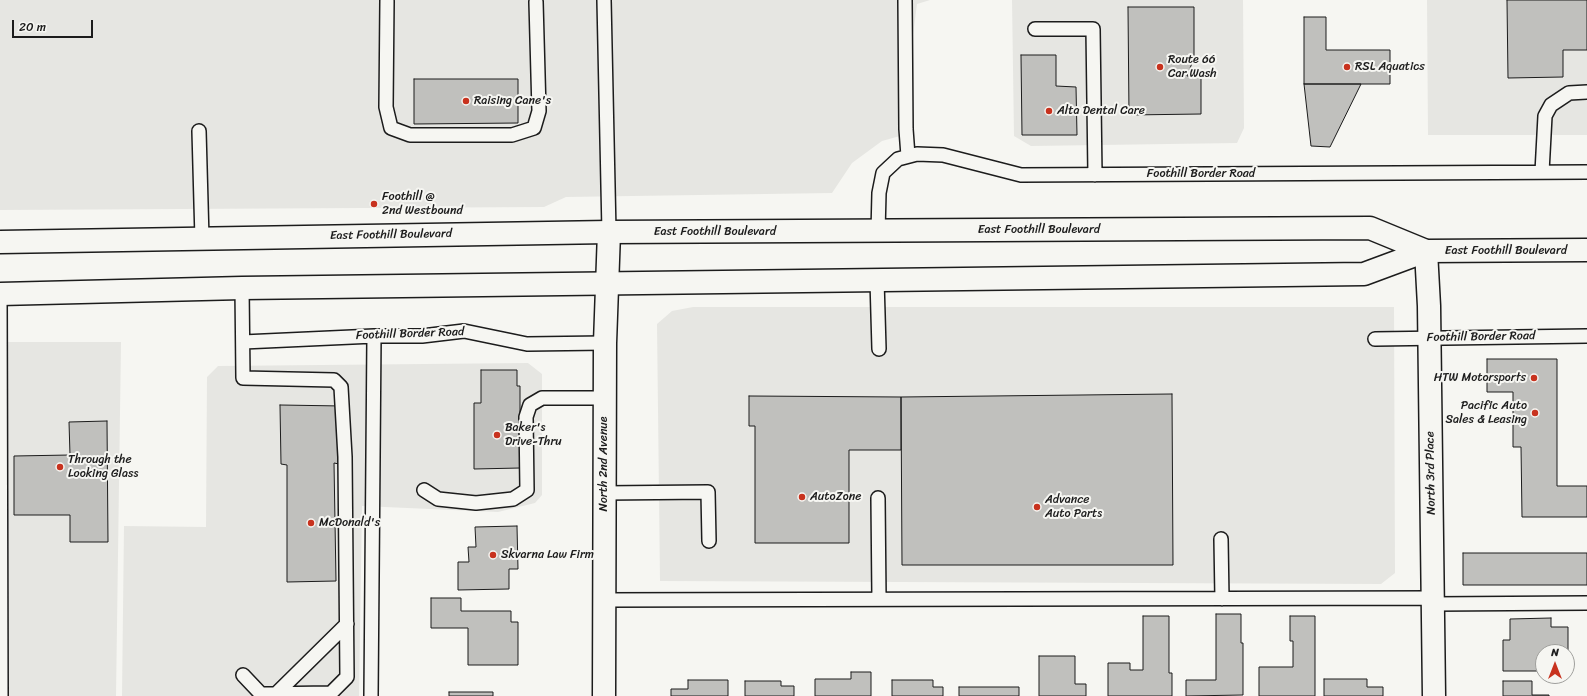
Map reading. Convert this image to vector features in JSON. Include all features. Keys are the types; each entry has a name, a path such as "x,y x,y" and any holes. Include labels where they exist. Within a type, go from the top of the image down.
{"main road":[{"name":"East Foothill Boulevard","path":"0,242 609,232 878,232 1370,228 1426,251"},
{"name":"North 2nd Avenue","path":"604,696 604,398 609,232"},
{"name":"East Foothill Boulevard","path":"0,294 242,288 1364,274 1426,251 1587,250"},
{"name":"North 3rd Place","path":"1426,251 1429,338 1434,696"}],"lane":[{"path":"604,0 609,232"},
{"path":"905,0 906,129 908,156"},
{"path":"387,1 386,107 391,128 410,135 512,135 534,128 539,111 536,2"},
{"path":"1035,29 1093,29 1095,175"},
{"path":"1542,172 1544,116 1550,105 1569,93 1587,92"},
{"path":"199,131 202,239"},
{"name":"Foothill Border Road","path":"878,232 879,193 883,173 898,159 917,154 943,155 1021,175 1587,172"},
{"path":"877,280 879,349"},
{"path":"242,288 243,378 334,380 341,387 345,457 347,624 347,677 332,693 261,694 243,675"},
{"path":"0,294 1,696"},
{"name":"Foothill Border Road","path":"243,342 374,336 422,336 464,331 527,344 605,343"},
{"path":"371,696 374,336"},
{"name":"Foothill Border Road","path":"1375,339 1587,336"},
{"path":"424,490 438,498 476,503 513,499 527,490 526,417 530,405 542,398 604,398"},
{"path":"604,493 708,492 710,541"},
{"path":"878,498 879,599"},
{"path":"1221,539 1222,598"},
{"path":"604,600 1222,598 1587,603"},
{"path":"276,694 347,624"}],"shaded area":[{"path":"0,0 930,0 917,4 900,136 882,141 852,163 832,193 566,197 544,207 0,210"},
{"path":"1012,0 1243,0 1244,128 1237,143 1031,146 1014,136"},
{"path":"1427,0 1587,0 1587,135 1428,135"},
{"path":"693,307 1394,307 1395,573 1381,584 660,581 657,324 672,311"},
{"path":"0,342 121,342 116,696 0,696"},
{"path":"528,363 542,374 542,495 535,503 498,512 362,506 359,696 122,696 124,526 206,527 207,377 218,366"}],"building":[{"path":"1507,0 1587,0 1587,50 1563,50 1563,77 1508,78"},
{"name":"Route 66 Car Wash","path":"1128,7 1194,7 1194,58 1187,76 1201,76 1201,114 1129,115"},
{"name":"RSL Aquatics","path":"1304,17 1326,17 1326,50 1390,50 1390,84 1304,84"},
{"name":"Alta Dental Care","path":"1021,55 1056,55 1056,86 1076,87 1077,135 1022,135"},
{"name":"Raising Cane's","path":"414,79 518,79 518,123 414,124"},
{"path":"1304,84 1361,84 1330,147 1311,146"},
{"path":"1487,359 1557,359 1557,486 1587,486 1587,517 1522,517 1521,447 1513,447 1513,392 1487,392"},
{"name":"Baker's Drive-Thru","path":"481,370 517,370 517,386 520,386 520,468 474,469 474,403 481,403"},
{"name":"Advance Auto Parts","path":"1172,394 1173,565 902,565 901,397"},
{"name":"AutoZone","path":"749,396 901,397 901,450 849,450 849,543 755,543 755,426 749,426"},
{"name":"McDonald's","path":"280,405 342,406 339,464 334,463 336,581 287,582 287,465 281,464"},
{"path":"107,421 108,542 70,542 70,515 14,515 14,456 70,455 69,422"},
{"name":"Skvarna Law Firm","path":"517,526 518,569 509,569 509,589 458,590 458,562 469,562 468,547 476,547 475,527"},
{"path":"1463,553 1587,553 1587,585 1463,585"},
{"path":"431,598 461,598 461,611 511,611 511,622 518,622 518,665 468,665 468,628 431,628"},
{"path":"1216,614 1241,614 1241,643 1243,643 1243,695 1186,696 1186,680 1216,680"},
{"path":"1143,616 1169,616 1169,673 1172,673 1172,696 1108,696 1108,663 1130,663 1130,670 1143,670"},
{"path":"1290,616 1315,616 1315,696 1259,696 1259,667 1293,667 1293,641 1290,641"},
{"path":"1551,618 1551,627 1568,627 1568,644 1535,644 1535,671 1503,671 1503,640 1510,640 1510,619"},
{"path":"1039,656 1075,656 1075,684 1086,684 1086,696 1039,696"},
{"path":"851,672 871,672 871,696 815,696 815,679 851,679"},
{"path":"1324,679 1367,679 1367,687 1383,687 1383,696 1324,696"},
{"path":"688,680 728,680 728,696 671,696 671,689 688,689"},
{"path":"892,680 933,680 933,687 943,687 943,696 892,696"},
{"path":"745,681 781,681 781,686 794,686 794,696 745,696"},
{"path":"1503,681 1532,681 1532,695 1549,696 1503,696"},
{"path":"959,687 1019,687 1019,696 959,696"},
{"path":"449,692 493,692 493,696 449,696"}],"place":[{"name":"Route 66 Car Wash","path":"1160,67"},
{"name":"RSL Aquatics","path":"1347,67"},
{"name":"Raising Cane's","path":"466,101"},
{"name":"Alta Dental Care","path":"1049,111"},
{"name":"Foothill @ 2nd Westbound","path":"374,204"},
{"name":"HTW Motorsports","path":"1534,378"},
{"name":"Pacific Auto Sales & Leasing","path":"1535,413"},
{"name":"Baker's Drive-Thru","path":"497,435"},
{"name":"Through the Looking Glass","path":"60,467"},
{"name":"AutoZone","path":"802,497"},
{"name":"Advance Auto Parts","path":"1037,507"},
{"name":"McDonald's","path":"311,523"},
{"name":"Skvarna Law Firm","path":"493,555"}]}
